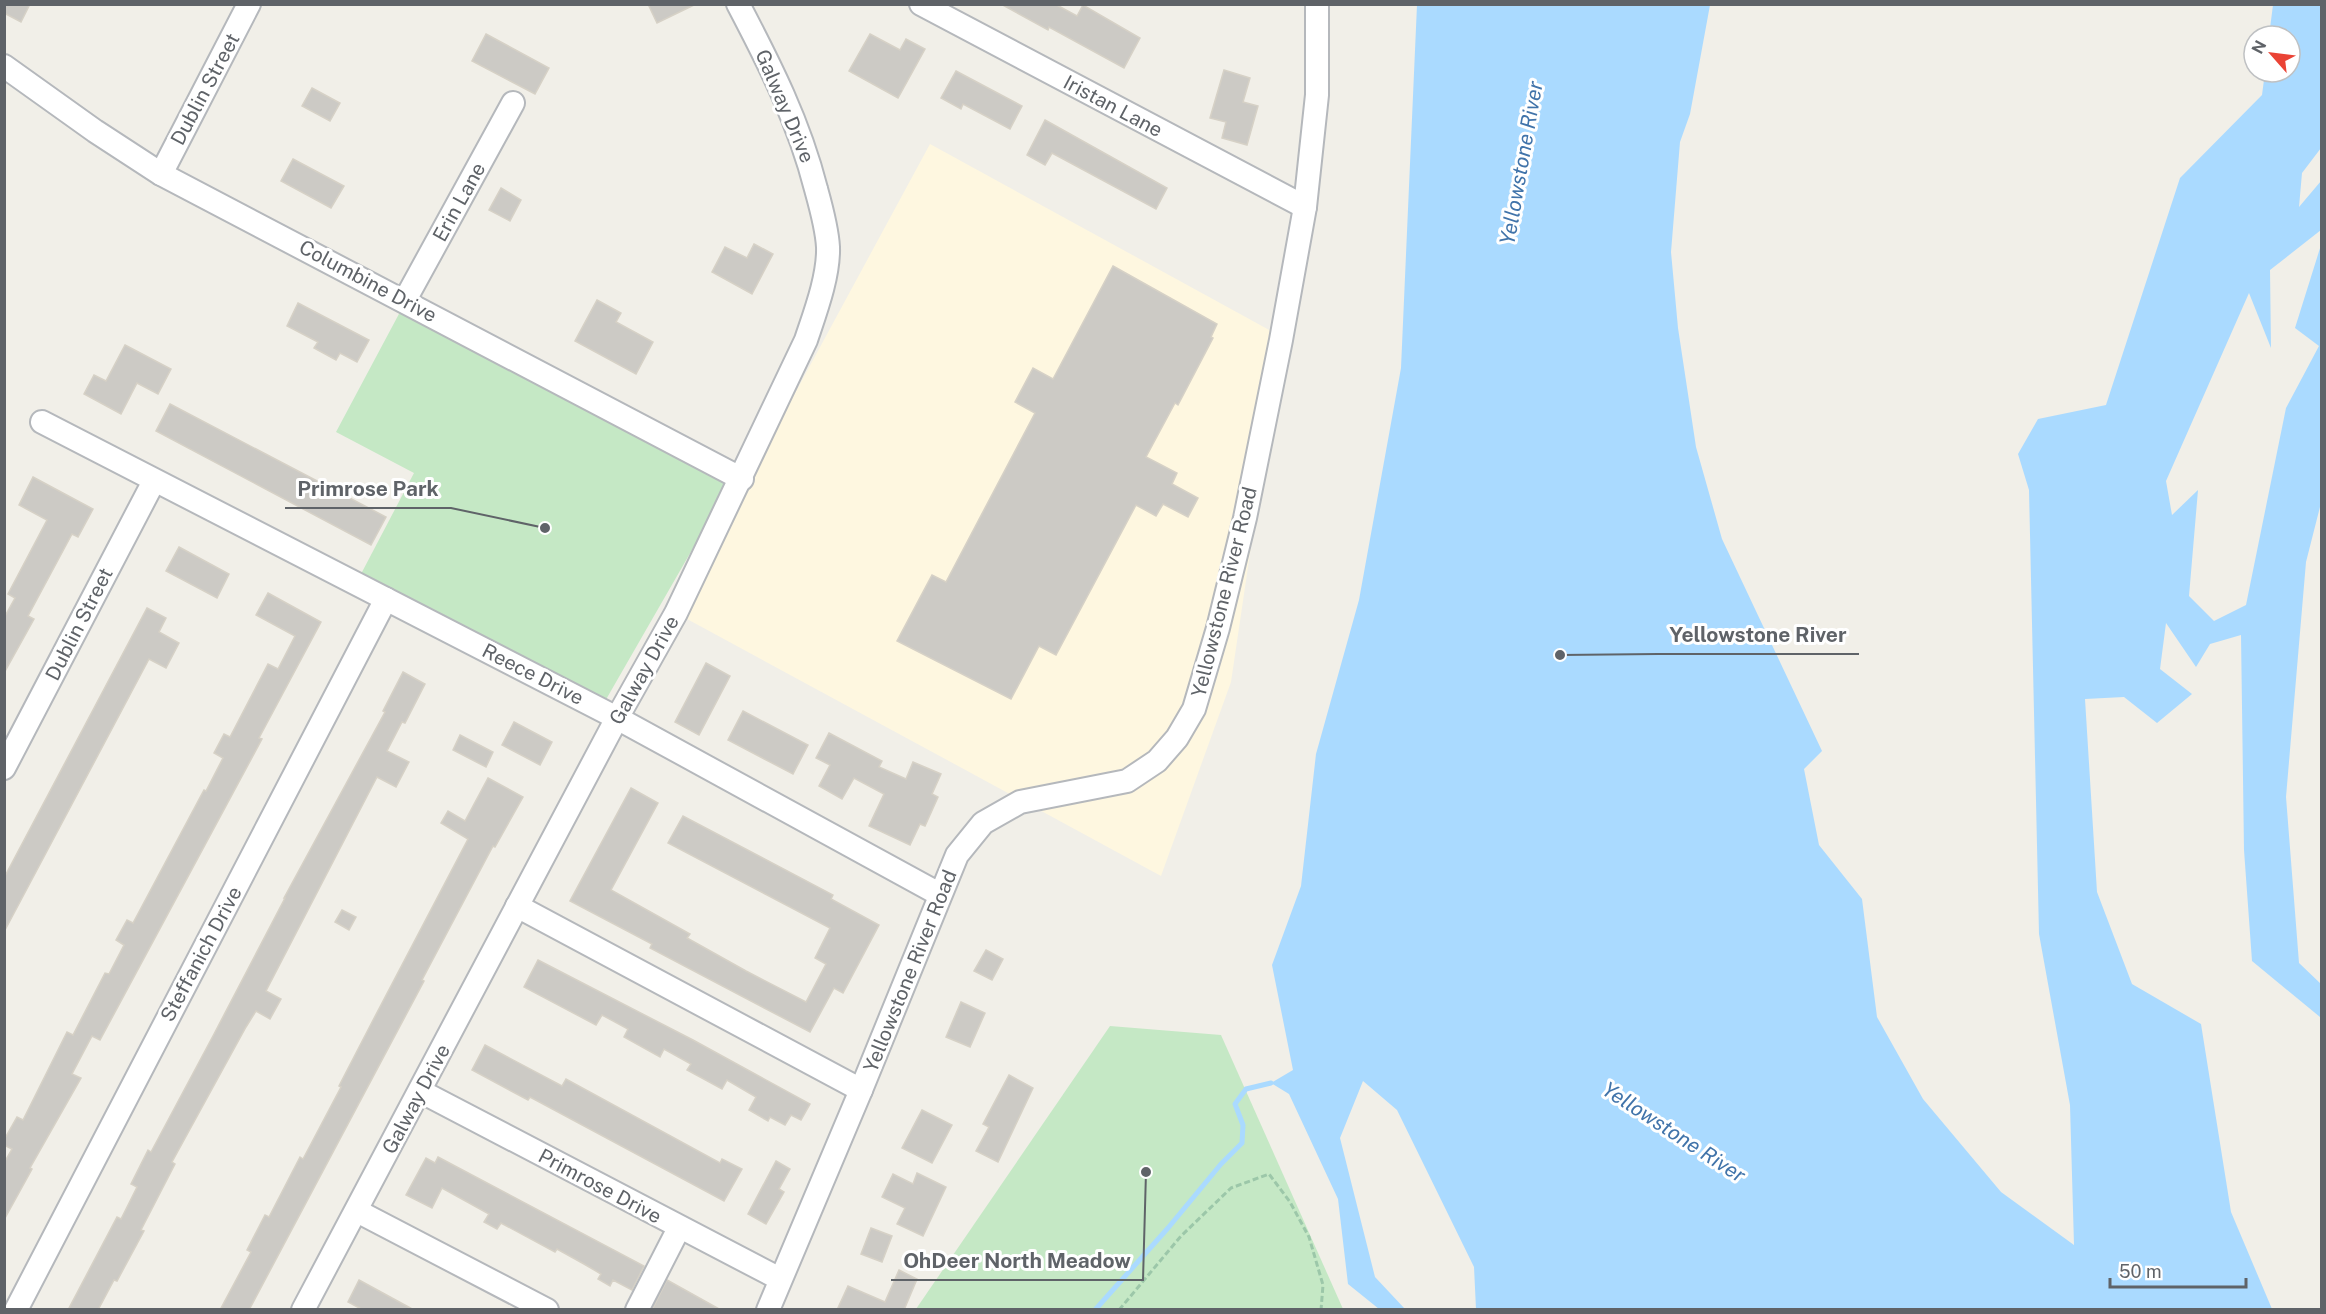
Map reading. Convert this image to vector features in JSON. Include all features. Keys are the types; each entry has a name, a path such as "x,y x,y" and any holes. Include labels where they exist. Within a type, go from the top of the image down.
{"street":[{"name":"Dublin Street","path":"161,174 249,4"},
{"name":"Galway Drive","path":"303,1310 617,718 676,613 742,479 806,340 820,298 828,248 821,204 805,146 773,71 738,4"},
{"name":"Iristan Lane","path":"921,4 1305,207"},
{"name":"Yellowstone River Road","path":"768,1310 957,855 983,823 1020,802 1127,781 1157,761 1177,738 1194,709 1218,628 1245,518 1305,207 1317,94 1317,4"},
{"name":"Columbine Drive","path":"4,66 95,131 161,174 405,300 742,479"},
{"name":"Erin Lane","path":"405,300 513,103"},
{"name":"Reece Drive","path":"42,422 617,718 939,894"},
{"name":"Dublin Street","path":"4,768 154,481"},
{"name":"Steffanich Drive","path":"16,1310 386,598"},
{"name":"Yellowstone River Road","path":"517,906 861,1090"},
{"name":"Primrose Drive","path":"420,1091 780,1279"},
{"path":"357,1211 547,1310"},
{"path":"637,1310 679,1228"}],"path":[{"path":"1119,1310 1181,1236 1231,1188 1269,1174 1290,1202 1309,1237 1323,1285 1321,1310"}],"shaded area":[{"path":"930,144 1282,337 1231,682 1161,876 676,613"}],"green space":[{"path":"400,312 731,482 604,703 361,574 414,473 336,432"},
{"path":"1110,1026 1221,1035 1343,1309 916,1309"}],"water":[{"name":"Yellowstone River","path":"1417,5 1710,5 1690,114 1680,142 1671,252 1678,328 1696,447 1722,539 1822,751 1804,769 1819,845 1862,899 1877,1017 1923,1099 2001,1192 2074,1245 2070,1105 2039,934 2029,490 2018,454 2038,419 2106,405 2180,178 2262,95 2263,84 2302,84 2302,24 2271,24 2273,5 2321,5 2321,148 2302,173 2299,207 2321,181 2321,230 2270,270 2271,348 2249,293 2166,481 2172,515 2198,490 2189,596 2214,621 2246,605 2286,408 2319,346 2295,328 2321,245 2321,503 2306,562 2286,797 2299,963 2321,984 2321,1021 2320,1017 2252,961 2244,850 2241,635 2210,644 2196,667 2166,623 2160,669 2192,694 2157,723 2124,697 2085,699 2097,892 2132,984 2201,1024 2231,1212 2272,1309 1476,1309 1474,1267 1397,1110 1363,1081 1340,1138 1375,1277 1405,1309 1379,1309 1348,1284 1338,1199 1289,1094 1271,1083 1293,1070 1272,965 1301,886 1316,754 1359,600 1401,368"}],"building":[{"path":"4,4 30,4 21,22 4,13"},
{"path":"648,4 696,4 657,23"},
{"path":"1001,4 1055,4 1077,16 1083,5 1140,38 1124,68"},
{"path":"486,34 549,68 535,94 472,61"},
{"path":"870,34 900,50 906,39 925,49 898,98 849,71"},
{"path":"1224,70 1250,78 1243,102 1258,106 1247,145 1222,138 1226,122 1210,118"},
{"path":"956,71 1022,106 1010,129 963,104 961,109 941,98"},
{"path":"312,88 340,103 330,121 302,106"},
{"path":"1045,120 1167,188 1156,209 1052,153 1045,165 1027,155"},
{"path":"293,159 344,186 331,208 281,181"},
{"path":"501,188 521,200 510,221 489,210"},
{"path":"754,244 773,254 752,294 712,272 725,247 747,258"},
{"path":"1113,266 1217,324 1211,337 1213,338 1178,405 1175,403 1146,457 1177,473 1172,484 1198,498 1188,517 1163,504 1156,516 1136,505 1056,655 1039,646 1011,699 897,641 932,575 946,582 1035,413 1015,402 1033,368 1053,379"},
{"path":"597,300 621,313 616,322 653,342 636,374 575,341"},
{"path":"298,303 369,340 357,362 340,353 336,360 314,348 318,342 287,326"},
{"path":"125,345 171,369 158,394 137,383 121,414 84,394 94,375 106,381"},
{"path":"170,404 386,517 371,545 156,431"},
{"path":"33,477 93,509 78,537 72,534 28,616 34,619 4,673 4,618 15,598 8,594 47,520 19,505"},
{"path":"179,547 229,574 217,598 166,571"},
{"path":"268,593 321,622 259,738 262,739 100,1040 92,1036 72,1074 81,1078 30,1168 32,1169 4,1220 4,1163 12,1149 4,1145 4,1140 17,1117 23,1120 67,1032 73,1035 105,973 109,974 124,945 116,940 127,920 133,923 223,758 214,753 224,734 230,737 268,664 278,669 295,636 256,615"},
{"path":"147,608 166,618 159,632 179,643 166,668 149,659 4,932 4,878"},
{"path":"706,663 730,676 699,735 675,722"},
{"path":"403,672 425,684 405,723 402,722 387,751 409,762 396,787 377,777 266,991 281,999 270,1019 256,1011 246,1027 172,1162 175,1164 141,1230 144,1231 117,1281 114,1280 98,1310 68,1310 117,1217 121,1219 137,1187 131,1184 148,1150 151,1152 214,1034 284,898 385,712 383,711"},
{"path":"743,711 808,745 793,774 728,740"},
{"path":"514,722 552,742 540,765 502,745"},
{"path":"829,733 882,761 879,767 906,779 913,762 941,774 932,794 938,797 925,826 920,824 910,845 869,826 884,794 854,778 842,799 819,786 830,765 816,758"},
{"path":"460,735 493,752 486,767 453,750"},
{"path":"488,778 523,797 495,847 493,846 249,1310 220,1310 251,1252 247,1250 265,1215 269,1217 300,1157 303,1159 468,839 441,823 448,811 465,821"},
{"path":"631,788 658,803 611,890 690,934 687,938 746,971 806,1002 826,964 815,958 830,928 668,843 683,816 833,895 831,899 879,925 843,993 834,988 810,1032 650,948 652,944 570,901"},
{"path":"342,910 356,917 349,930 335,922"},
{"path":"986,950 1003,959 992,980 974,971"},
{"path":"538,960 693,1040 810,1104 801,1120 791,1115 785,1125 770,1117 768,1121 749,1110 756,1097 727,1080 722,1089 687,1070 691,1064 664,1049 660,1057 624,1037 628,1029 602,1015 596,1025 524,987"},
{"path":"961,1002 985,1013 970,1047 946,1037"},
{"path":"485,1045 562,1086 566,1079 720,1163 722,1159 742,1169 724,1201 530,1097 528,1100 472,1070"},
{"path":"1009,1075 1033,1088 998,1162 976,1151 989,1127 983,1124"},
{"path":"922,1110 952,1125 932,1163 902,1148"},
{"path":"438,1157 644,1266 632,1290 613,1280 610,1286 598,1279 601,1274 584,1264 557,1249 555,1252 501,1223 497,1229 484,1222 489,1214 442,1188 432,1208 406,1195 426,1158 435,1163"},
{"path":"776,1161 790,1169 779,1189 784,1192 766,1224 748,1214"},
{"path":"917,1173 946,1187 923,1236 897,1224 905,1208 882,1197 893,1174 913,1184"},
{"path":"871,1228 892,1236 882,1262 861,1254"},
{"path":"899,1270 917,1279 904,1310 837,1310 848,1286 885,1302"},
{"path":"359,1280 414,1310 363,1310 348,1302"},
{"path":"667,1280 721,1310 652,1310"}],"waterway":[{"path":"1095,1310 1221,1164 1242,1143 1243,1125 1235,1104 1246,1089 1271,1083"}],"place":[{"name":"Primrose Park","path":"545,528"},
{"name":"Yellowstone River","path":"1560,655"},
{"name":"OhDeer North Meadow","path":"1146,1172"}]}
